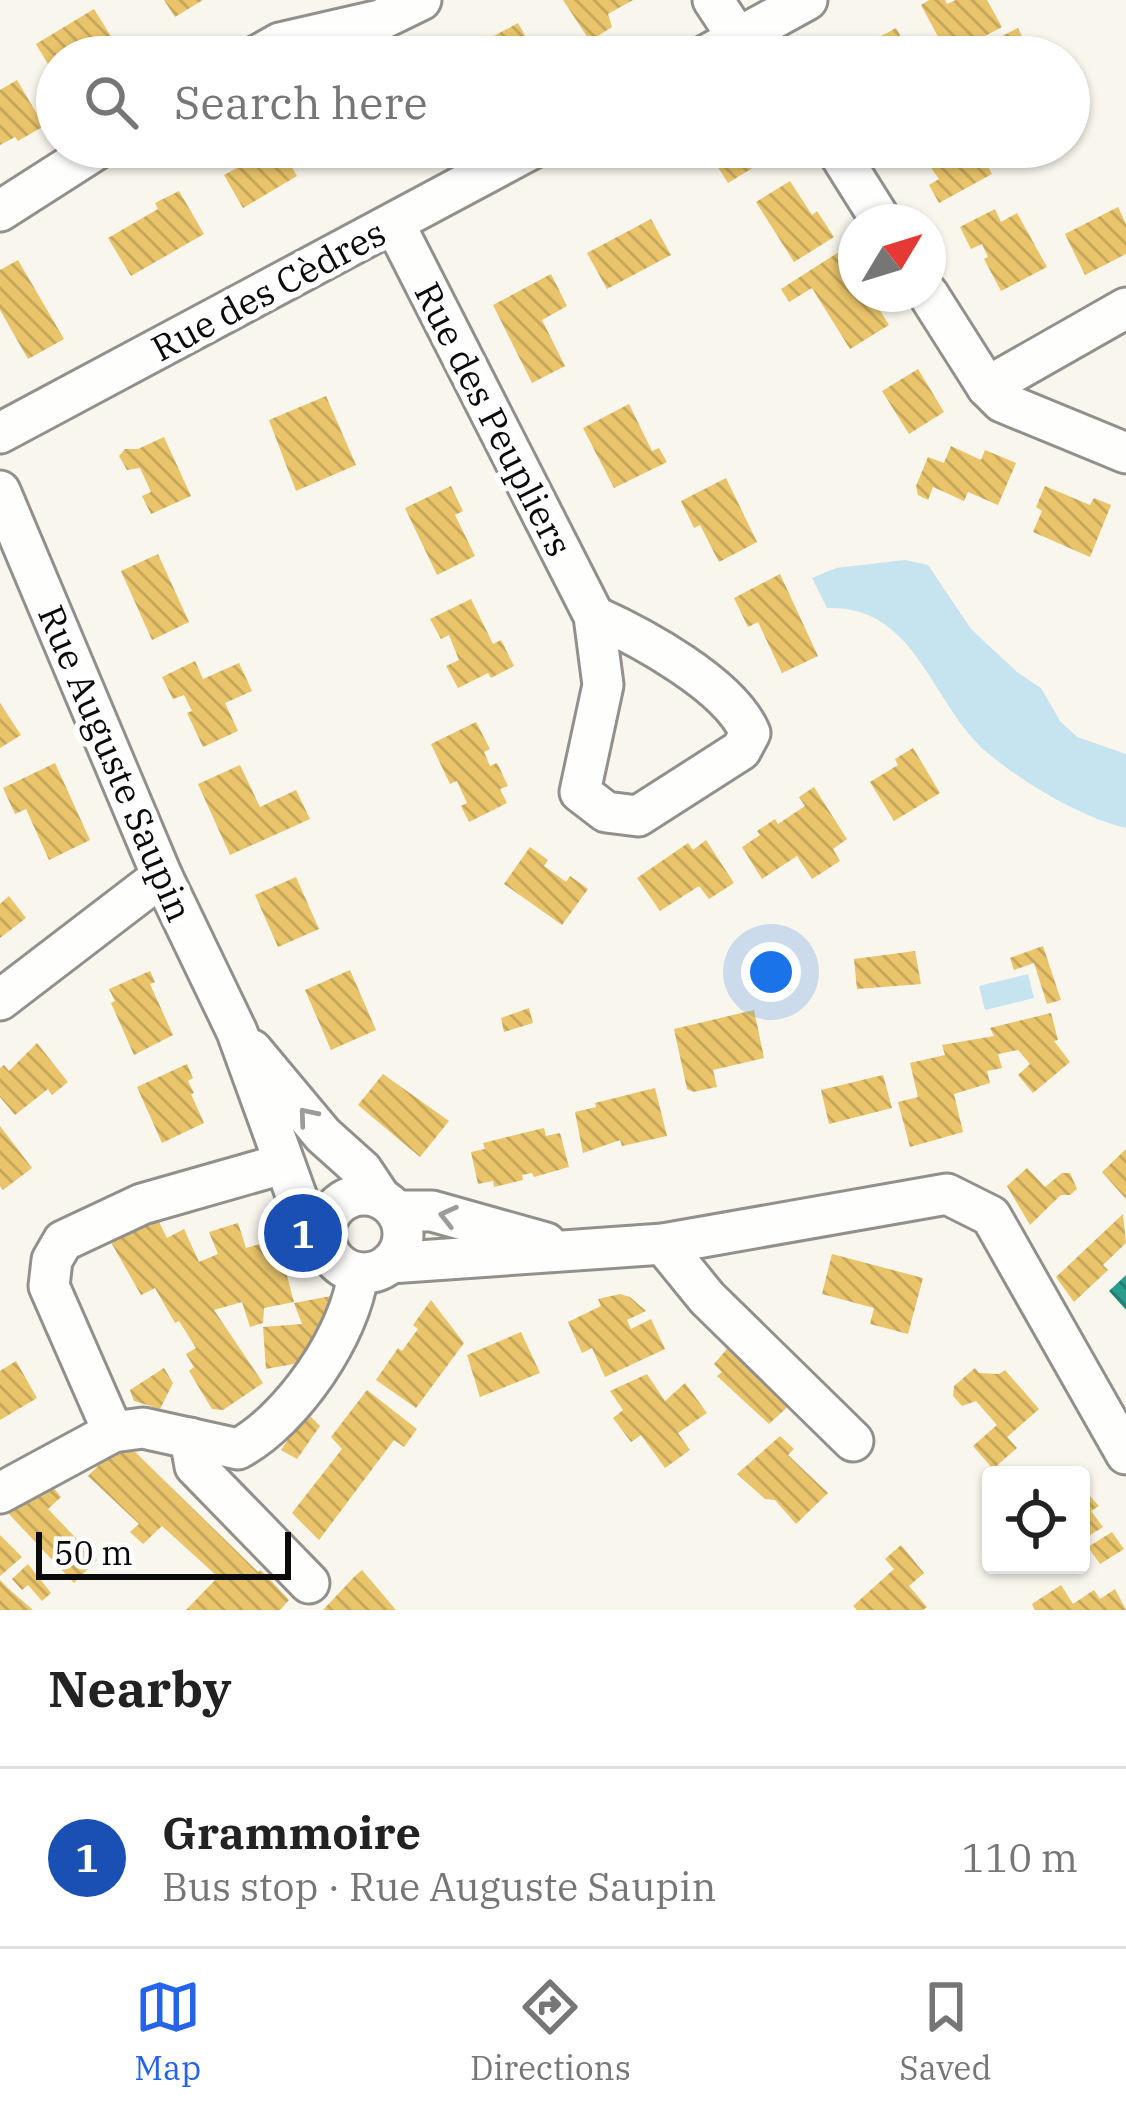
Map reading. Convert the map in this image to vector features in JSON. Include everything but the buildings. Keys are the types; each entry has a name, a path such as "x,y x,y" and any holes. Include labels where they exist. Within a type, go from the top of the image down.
{"street":[{"path":"310,36 380,20 421,0"},
{"path":"713,0 753,36"},
{"path":"765,36 807,0"},
{"path":"0,211 67,168"},
{"name":"Rue des Cèdres","path":"0,433 497,168"},
{"path":"848,168 871,204"},
{"name":"Rue des Peupliers","path":"394,223 594,616 603,685 580,793 606,812 638,816 741,750 750,733 741,712 648,640 594,616"},
{"path":"986,387 1126,308"},
{"path":"939,312 986,387 1002,402 1126,453"},
{"name":"Rue Auguste Saupin","path":"0,491 162,876 237,1032 298,1203 324,1230"},
{"path":"0,1000 162,876"},
{"name":"Rue Auguste Saupin","path":"237,1032 388,1204"},
{"path":"113,1432 49,1286 52,1260 63,1241 142,1204 282,1164"},
{"path":"580,1252 432,1211 388,1204 367,1194 344,1199 324,1230 325,1243 338,1263 374,1268 580,1252 663,1244 947,1194 991,1216 1126,1454"},
{"path":"0,1493 113,1432 143,1428 238,1449 262,1436 316,1370 374,1268 402,1244 401,1222 388,1204"},
{"path":"663,1244 707,1298 853,1441"},
{"path":"190,1438 195,1466 309,1583"}],"water":[{"path":"905,560 928,565 971,629 1041,688 1060,721 1077,737 1126,754 1126,828 1054,798 989,754 969,734 903,640 858,611 827,608 812,578 836,568"},
{"path":"1028,974 1034,998 985,1010 979,986"}],"place":[{"name":"Grammoire","path":"303,1233"}]}
